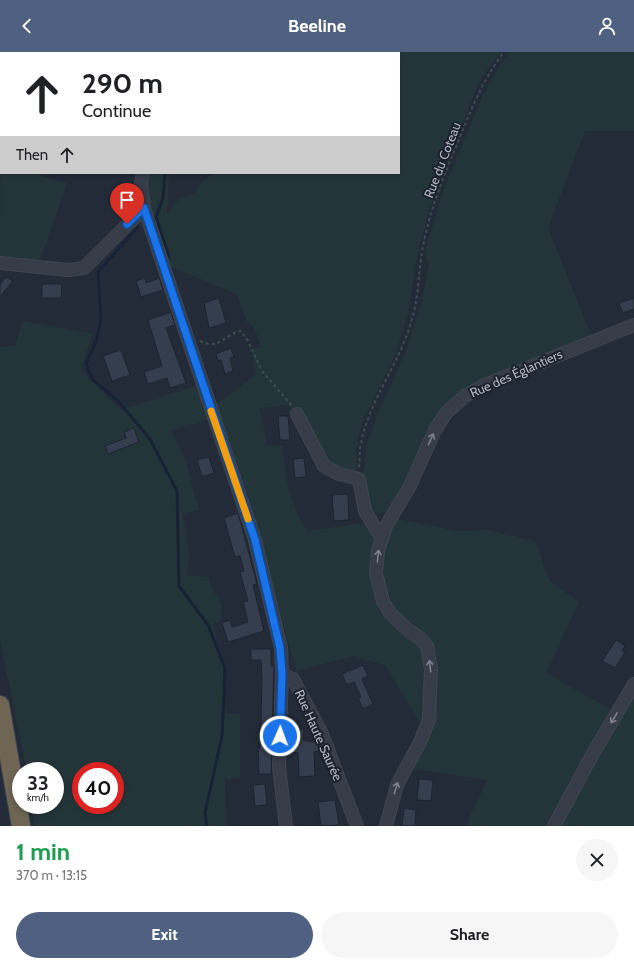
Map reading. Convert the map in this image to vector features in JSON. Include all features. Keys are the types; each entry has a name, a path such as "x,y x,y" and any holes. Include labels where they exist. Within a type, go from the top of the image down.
{"highway":[{"path":"0,704 21,826"}],"street":[{"path":"143,174 141,182 144,208 255,540 280,648 282,674 279,767 286,826"},
{"path":"0,263 68,270 84,268 144,208"},
{"name":"Rue des Églantiers","path":"386,826 397,785 420,742 429,720 431,669 427,646 420,638 408,630 390,613 383,602 376,573 378,551 386,526 410,486 435,430 447,412 465,396 485,384 634,325"},
{"path":"297,414 324,466 339,474 359,479 365,511 382,539"},
{"name":"Rue Haute Saurée","path":"282,674 293,679 322,734 357,826"},
{"path":"554,826 591,757 634,684"}],"path":[{"name":"Rue du Coteau","path":"359,479 360,444 371,413 399,354 410,325 420,283 423,247 430,216 450,161 478,95 494,66 504,52"},
{"path":"186,334 207,344 215,344 234,332 242,331 248,340 262,371 287,399 297,414"}],"shaded area":[{"path":"400,52 500,52 478,84 429,210 417,256 408,312 396,353 362,423 357,441 356,473 333,468 295,416 290,405 260,408 267,446 282,445 292,501 301,521 308,531 364,523 374,541 374,565 377,589 423,644 429,665 424,729 385,665 353,656 296,671 249,498 216,404 256,375 252,350 261,347 254,327 247,322 237,294 167,265 150,208 150,174 169,174 167,214 180,198 196,194 198,187 212,174 400,174"},
{"path":"510,52 634,52 634,131 585,131 548,228 592,338 443,409 403,493 391,511 373,514 364,477 366,446 377,416 407,349 420,308 429,265 425,252 443,191 483,95 502,62"},
{"path":"0,174 39,174 46,178 67,183 39,263 0,259"},
{"path":"23,321 92,334 81,370 121,410 199,385 211,419 170,430 186,462 199,510 183,514 189,553 187,575 208,577 213,590 222,604 220,622 213,624 223,669 226,714 240,714 240,778 225,780 226,826 35,826 33,814 64,814 64,762 25,762 0,640 0,347 15,346"},
{"path":"398,519 456,531 488,530 536,542 549,580 579,602 546,673 615,712 548,826 466,825 487,780 409,768 432,729 434,651 410,628 398,613 392,602 384,577 383,553 391,529"},
{"path":"634,691 634,826 560,826"}],"building":[{"path":"6,277 13,281 0,297 0,284"},
{"path":"145,278 146,283 159,278 163,290 141,297 136,281"},
{"path":"42,284 62,284 61,298 42,298"},
{"path":"219,298 226,323 209,328 204,303"},
{"path":"634,298 634,309 623,313 619,303"},
{"path":"171,312 175,325 166,328 186,383 170,388 167,378 148,384 144,372 162,366 148,320"},
{"path":"231,348 234,357 230,358 233,371 225,374 221,360 218,361 216,354"},
{"path":"121,350 130,375 112,381 103,356"},
{"path":"278,416 288,416 290,440 280,440"},
{"path":"134,428 139,442 108,454 105,446 126,438 124,432"},
{"path":"209,457 214,473 202,477 197,460"},
{"path":"304,458 306,477 295,478 293,459"},
{"path":"348,494 349,520 334,521 332,495"},
{"path":"238,513 257,584 253,585 264,631 228,642 222,623 230,620 232,627 248,622 243,602 248,601 240,572 244,571 240,556 235,557 224,518"},
{"path":"616,640 625,646 622,651 625,652 615,668 602,661"},
{"path":"251,649 271,649 271,666 274,666 271,774 259,774 258,748 260,748 261,722 261,660 251,660"},
{"path":"363,665 368,676 362,679 373,704 363,709 358,698 361,697 354,682 347,685 342,674"},
{"path":"290,728 304,729 303,740 311,742 317,741 320,751 314,752 315,776 299,777 298,753 289,752"},
{"path":"419,779 433,780 431,801 417,800"},
{"path":"265,784 267,805 255,806 253,785"},
{"path":"335,800 339,825 321,826 318,802"},
{"path":"404,808 416,810 415,826 402,826"}],"waterway":[{"path":"165,174 163,198 156,217 169,257"},
{"path":"138,227 98,272 101,320 96,342 86,363 92,379 118,401 150,439 177,491 179,586 208,625 225,668 222,736 205,813 207,826"}],"slow traffic":[{"path":"211,411 248,519"}],"route":[{"path":"127,224 144,208 255,540 280,648 282,674 280,736"}]}
